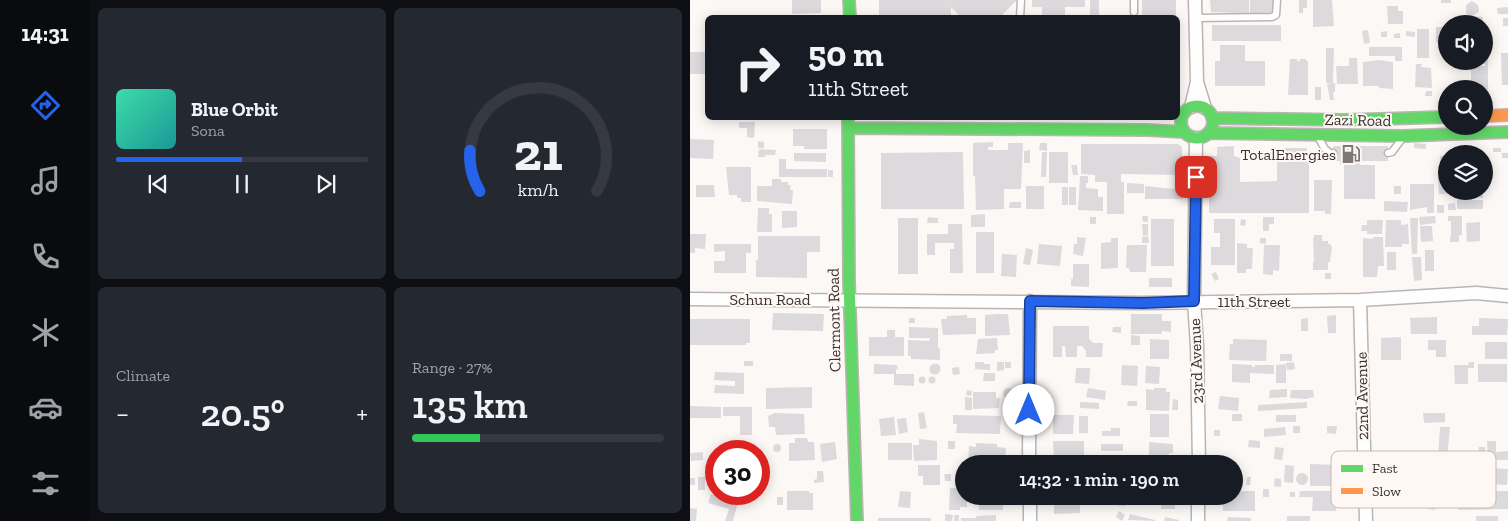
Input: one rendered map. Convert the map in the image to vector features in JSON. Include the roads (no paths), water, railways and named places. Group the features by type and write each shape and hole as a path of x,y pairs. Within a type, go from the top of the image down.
{"street":[{"path":"849,0 850,15"},
{"path":"848,123 1148,130 1184,132 1196,138 1208,133 1212,127 1209,113 1197,82 1195,0"},
{"path":"1184,132 1181,122 1197,82"},
{"path":"1184,111 1201,106 1209,113"},
{"name":"Zazi Road","path":"1209,113 1346,120 1438,117"},
{"path":"1493,116 1508,115"},
{"name":"Clermont Road","path":"848,123 850,300 857,521"},
{"name":"Zazi Road","path":"1208,133 1403,136 1508,132"},
{"name":"23rd Avenue","path":"1196,138 1194,301 1197,346 1198,455"},
{"name":"11th Street","path":"850,300 1143,303 1360,300 1476,294 1508,296"},
{"name":"Schun Road","path":"690,299 850,300"},
{"name":"22nd Avenue","path":"1360,300 1364,451"},
{"path":"1029,455 1030,301"},
{"path":"1030,505 1030,521"},
{"path":"1198,505 1198,521"},
{"name":"22nd Avenue","path":"1366,508 1366,521"}],"lane":[{"path":"1020,15 1021,0"},
{"path":"1134,0 1134,12"},
{"path":"1195,18 1272,17 1276,15 1277,0"},
{"path":"1317,135 1325,149 1331,154 1333,153"},
{"path":"1388,153 1394,149 1403,136"}],"place":[{"name":"TotalEnergies","path":"1351,154"}]}
